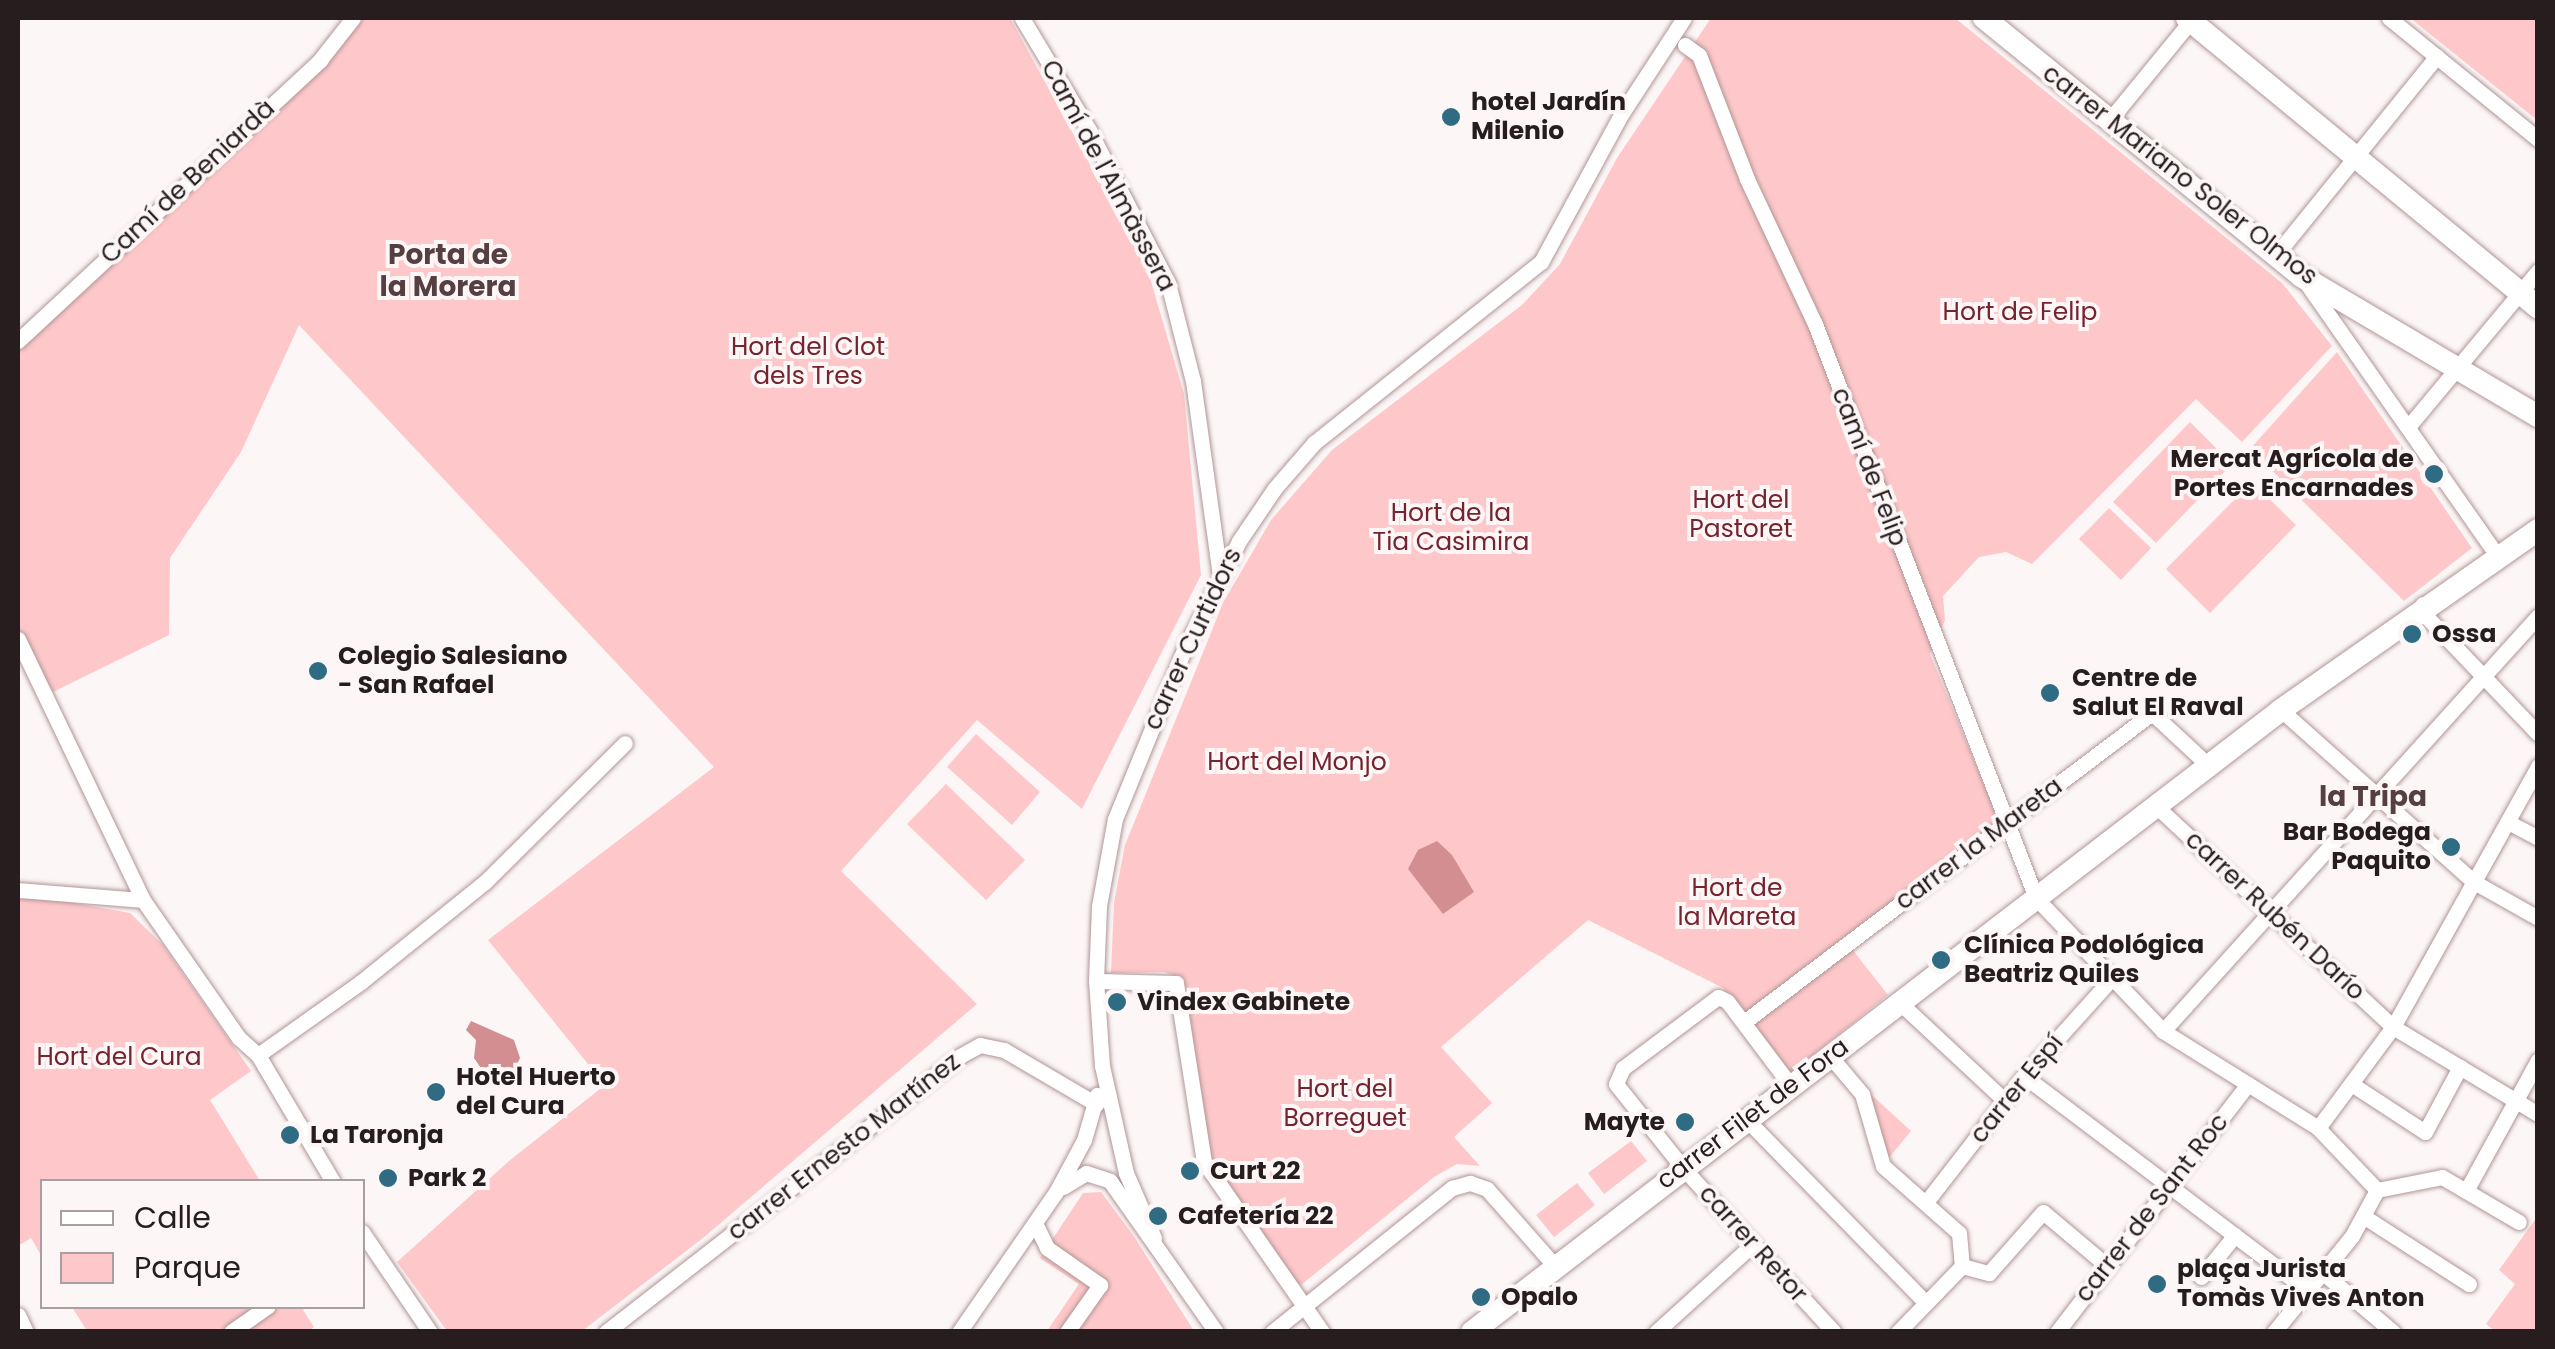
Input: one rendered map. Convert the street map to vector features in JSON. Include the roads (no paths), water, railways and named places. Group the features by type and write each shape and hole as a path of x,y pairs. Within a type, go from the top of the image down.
{"street":[{"name":"Camí de Beniardà","path":"18,341 320,60 352,18"},
{"name":"Camí de l'Almàssera","path":"1022,18 1090,130 1168,284 1193,381 1220,576"},
{"name":"carrer Curtidors","path":"1154,1238 1126,1173 1102,1066 1096,981 1099,906 1116,819 1220,576 1275,488 1314,443 1541,262 1622,113 1684,18"},
{"name":"carrer Mariano Soler Olmos","path":"1984,18 2302,276 2538,416"},
{"path":"2108,122 2190,18 2529,300"},
{"path":"2389,18 2538,139"},
{"name":"camí de Felip","path":"1686,45 1699,55 1747,179 1815,324 2036,898"},
{"path":"2275,256 2436,56"},
{"path":"2408,427 2458,367 2529,300 2538,271"},
{"path":"2302,276 2499,558"},
{"path":"2480,530 2482,547 2478,558 2429,596 2422,612 2538,734"},
{"name":"carrer Filet de Fora","path":"1487,1327 1555,1266 2281,710 2538,530"},
{"path":"2163,1031 2538,616"},
{"path":"18,639 143,900 239,1038 258,1056 330,1179"},
{"path":"2281,710 2474,882 2538,918"},
{"name":"carrer la Mareta","path":"1744,1022 2152,714 2208,766"},
{"path":"258,1056 361,982 485,882 626,743"},
{"path":"2318,1128 2394,1027 2538,766"},
{"name":"carrer Rubén Darío","path":"2156,806 2394,1027 2538,1114"},
{"path":"2508,822 2538,838"},
{"path":"18,890 143,900"},
{"path":"2036,898 2110,980 2163,1031 2318,1128 2377,1190"},
{"name":"carrer Espí","path":"1927,1201 2024,1076 2110,980"},
{"path":"1096,981 1176,983 1204,1162 1322,1332"},
{"name":"carrer Retor","path":"1791,1086 1727,1001 1718,997 1623,1068 1616,1084 1822,1328"},
{"path":"1899,1002 2005,1101"},
{"name":"carrer Ernesto Martínez","path":"606,1332 960,1056 980,1046 1004,1050 1096,1104"},
{"path":"1830,1056 1862,1094 1883,1166 1960,1233 1962,1266 1898,1332"},
{"path":"2466,1190 2538,1060"},
{"path":"960,1331 1056,1192 1084,1140 1096,1104 1102,1066"},
{"path":"2354,1084 2425,1132 2460,1068"},
{"path":"2024,1076 2308,1291"},
{"name":"carrer de Sant Roc","path":"2058,1332 2248,1084"},
{"path":"1746,1119 1925,1302"},
{"name":"carrer Curtidors","path":"1056,1192 1072,1179 1098,1174 1121,1193 1216,1332"},
{"path":"2377,1190 2442,1177 2519,1222"},
{"path":"1272,1332 1452,1188 1470,1183 1487,1189 1555,1266"},
{"path":"2274,1332 2363,1216 2377,1190"},
{"path":"1962,1266 1989,1274 2042,1212 2106,1265"},
{"path":"2363,1216 2469,1284"},
{"path":"1034,1223 1046,1248 1100,1285 1068,1332"},
{"path":"2201,1278 2236,1235"},
{"path":"365,1240 424,1329"},
{"path":"1656,1332 1753,1244"},
{"path":"2322,1272 2393,1332"},
{"path":"231,1332 264,1309"},
{"path":"18,1315 26,1332"}],"place":[{"name":"hotel Jardín Milenio","path":"1451,117"},
{"name":"Mercat Agrícola de Portes Encarnades","path":"2434,474"},
{"name":"Ossa","path":"2412,634"},
{"name":"Colegio Salesiano - San Rafael","path":"318,671"},
{"name":"Centre de Salut El Raval","path":"2050,693"},
{"name":"Bar Bodega Paquito","path":"2451,847"},
{"name":"Clínica Podológica Beatriz Quiles","path":"1941,960"},
{"name":"Vindex Gabinete","path":"1117,1002"},
{"name":"Hotel Huerto del Cura","path":"436,1092"},
{"name":"Mayte","path":"1685,1122"},
{"name":"La Taronja","path":"290,1135"},
{"name":"Curt 22","path":"1190,1171"},
{"name":"Park 2","path":"388,1178"},
{"name":"Cafetería 22","path":"1158,1216"},
{"name":"plaça Jurista Tomàs Vives Anton","path":"2157,1284"},
{"name":"Opalo","path":"1481,1297"}],"district":[{"name":"Porta de la Morera","path":"448,271"},
{"name":"la Tripa","path":"2373,797"}],"park label":[{"name":"Hort de Felip","path":"2020,312"},
{"name":"Hort del Clot dels Tres","path":"808,362"},
{"name":"Hort del Pastoret","path":"1741,516"},
{"name":"Hort de la Tia Casimira","path":"1451,528"},
{"name":"Hort del Monjo","path":"1297,762"},
{"name":"Hort de la Mareta","path":"1737,904"},
{"name":"Hort del Cura","path":"119,1057"},
{"name":"Hort del Borreguet","path":"1345,1104"}]}
